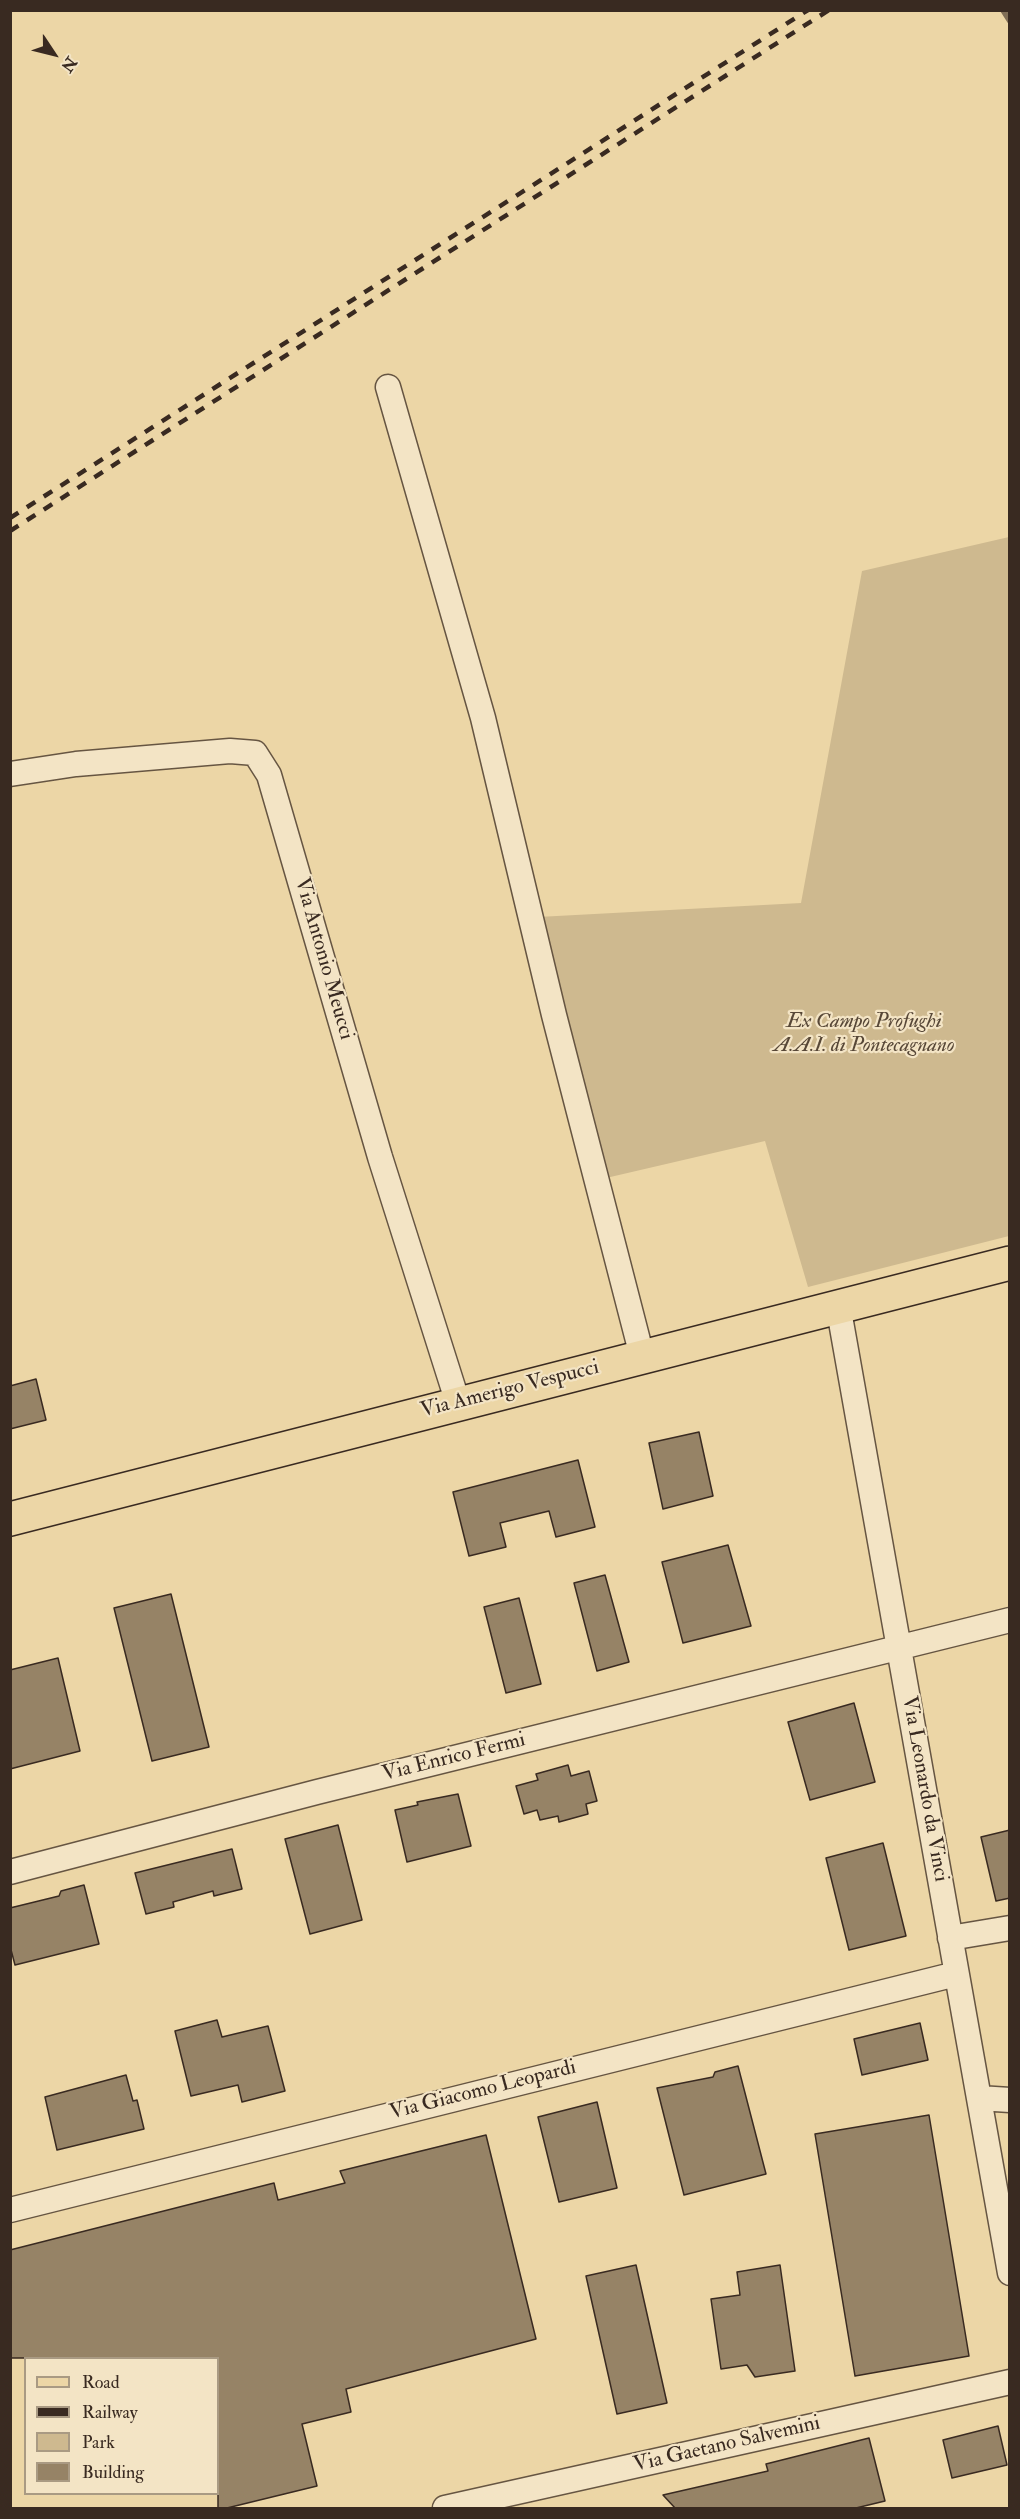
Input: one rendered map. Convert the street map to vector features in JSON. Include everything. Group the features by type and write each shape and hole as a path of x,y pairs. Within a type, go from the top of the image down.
{"main road":[{"name":"Via Amerigo Vespucci","path":"10,1519 838,1305 1010,1263"}],"street":[{"path":"388,387 483,718 551,1004 642,1356"},
{"name":"Via Antonio Meucci","path":"10,774 76,764 230,751 255,753 269,776 380,1157 458,1403"},
{"name":"Via Leonardo da Vinci","path":"838,1305 1010,2273"},
{"name":"Via Enrico Fermi","path":"10,1872 317,1792 1010,1620"},
{"path":"950,1938 1010,1928"},
{"name":"Via Giacomo Leopardi","path":"10,2210 957,1974"},
{"path":"979,2098 1010,2100"},
{"name":"Via Gaetano Salvemini","path":"445,2508 1010,2382"}],"green space":[{"name":"Ex Campo Profughi A.A.I. di Pontecagnano","path":"1009,537 1009,1236 808,1287 765,1141 606,1178 538,917 801,903 862,571"}],"building":[{"path":"36,1379 46,1420 10,1429 10,1386"},
{"path":"699,1432 713,1496 663,1509 649,1443"},
{"path":"578,1460 595,1527 556,1537 549,1511 500,1523 506,1547 469,1556 453,1492"},
{"path":"728,1545 751,1626 683,1643 662,1562"},
{"path":"605,1575 629,1662 597,1671 574,1583"},
{"path":"171,1594 209,1747 152,1761 114,1608"},
{"path":"519,1598 541,1684 506,1693 484,1607"},
{"path":"58,1658 80,1751 10,1769 10,1670"},
{"path":"854,1703 875,1782 810,1800 788,1722"},
{"path":"568,1765 571,1776 589,1771 597,1801 586,1804 588,1814 559,1822 558,1816 540,1820 537,1810 524,1814 516,1786 538,1780 536,1774"},
{"path":"458,1794 471,1846 407,1862 395,1810 418,1805 417,1802"},
{"path":"338,1825 362,1920 310,1934 285,1839"},
{"path":"1010,1830 1010,1898 996,1901 981,1837"},
{"path":"883,1843 906,1936 849,1950 826,1858"},
{"path":"232,1849 242,1889 214,1896 213,1891 173,1902 174,1907 146,1914 135,1873"},
{"path":"84,1885 99,1944 15,1965 10,1946 10,1908 59,1896 61,1891"},
{"path":"217,2020 222,2037 268,2026 285,2091 242,2102 238,2085 191,2096 175,2031"},
{"path":"920,2023 928,2060 862,2075 854,2039"},
{"path":"738,2066 766,2174 684,2195 657,2088 713,2077 715,2072"},
{"path":"126,2075 133,2101 137,2100 144,2129 57,2150 45,2097"},
{"path":"597,2102 617,2188 559,2202 538,2117"},
{"path":"929,2115 969,2356 855,2376 815,2134"},
{"path":"486,2135 536,2339 346,2389 351,2412 302,2424 317,2486 227,2508 218,2508 219,2357 10,2358 10,2250 274,2183 278,2200 345,2183 340,2171"},
{"path":"636,2265 667,2403 617,2414 586,2276"},
{"path":"780,2265 795,2371 755,2377 747,2365 721,2369 711,2299 740,2295 737,2272"},
{"path":"998,2426 1007,2465 952,2478 943,2440"},
{"path":"869,2438 885,2501 856,2508 675,2508 663,2495 768,2471 766,2464"}],"waterway":[{"path":"1003,10 1010,21"}],"railway":[{"path":"10,518 808,10"},
{"path":"10,531 829,10"}]}
